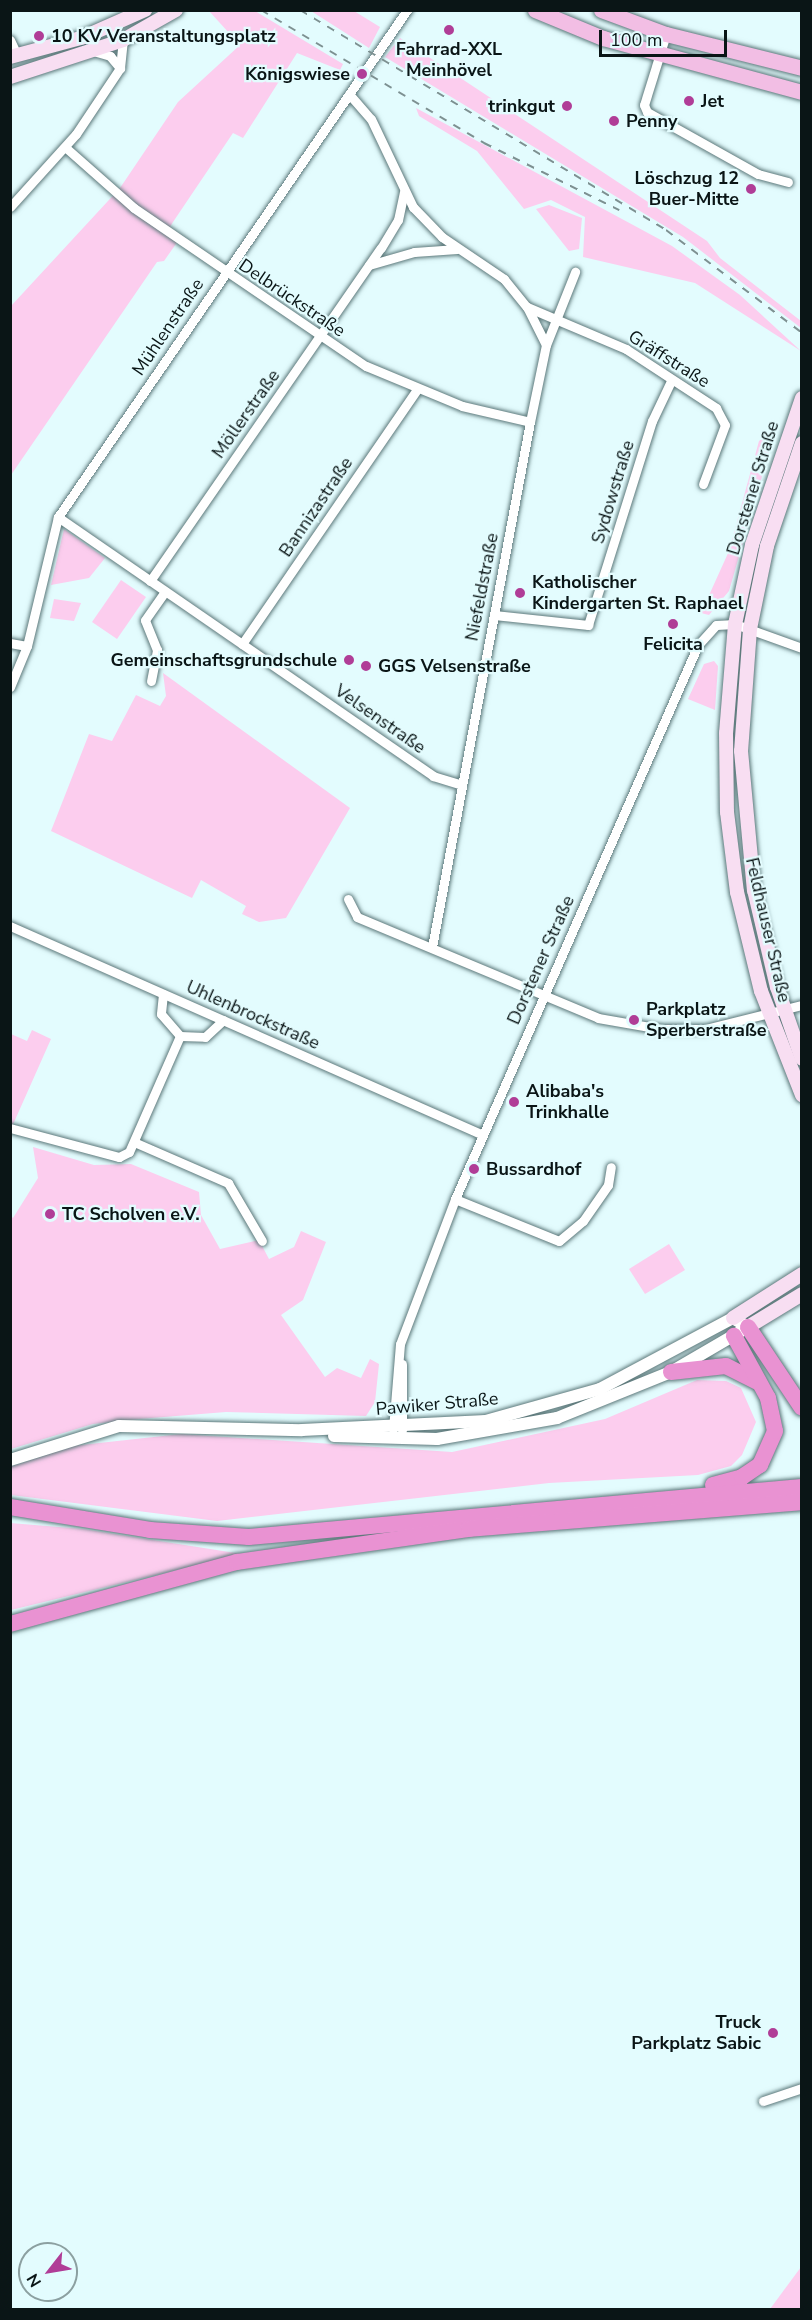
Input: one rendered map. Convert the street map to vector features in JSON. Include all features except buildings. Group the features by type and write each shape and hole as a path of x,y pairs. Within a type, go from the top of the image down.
{"highway":[{"path":"624,1500 653,1490 721,1485 760,1465 775,1431 774,1412 761,1386 741,1331"},
{"path":"741,1331 801,1408"},
{"path":"671,1372 726,1366 761,1386"},
{"path":"10,1507 150,1530 249,1537 624,1500 801,1487"},
{"path":"10,1624 237,1562 469,1529 703,1512 801,1502"},
{"path":"703,1512 801,1512"}],"main road":[{"path":"14,56 108,27 145,10"},
{"path":"10,77 123,40 176,10"},
{"path":"535,10 659,55 801,92"},
{"path":"601,10 666,34 801,68"},
{"name":"Dorstener Straße","path":"735,624 763,506 801,398"},
{"name":"Dorstener Straße","path":"750,629 767,546 801,443"},
{"name":"Feldhauser Straße","path":"735,624 727,698 727,812 737,892 769,1015 801,1095"},
{"name":"Feldhauser Straße","path":"750,629 741,751 743,810 753,890 784,1011 801,1059"},
{"name":"Pawiker Straße","path":"733,1318 801,1274"},
{"name":"Pawiker Straße","path":"741,1331 801,1294"}],"street":[{"name":"Mühlenstraße","path":"10,687 27,646 58,517 407,10"},
{"path":"10,207 65,147 120,68 123,40 108,27"},
{"path":"93,51 107,39 108,27"},
{"path":"666,34 659,55 647,112 758,174 788,182"},
{"path":"10,40 14,56"},
{"path":"93,51 110,56 120,68"},
{"path":"349,94 371,118 404,192 427,223 458,249 504,279 527,307 546,345"},
{"name":"Delbrückstraße","path":"65,147 134,208 318,338 417,389 530,422"},
{"name":"Möllerstraße","path":"150,581 369,266 398,220 404,192"},
{"path":"369,266 414,252 458,249"},
{"name":"Niefeldstraße","path":"432,947 546,345 575,272"},
{"name":"Gräffstraße","path":"527,307 557,317 626,349 671,381 716,408 725,425 703,484"},
{"name":"Sydowstraße","path":"494,615 588,625 652,421 671,381"},
{"name":"Bannizastraße","path":"242,644 417,389"},
{"name":"Velsenstraße","path":"58,517 433,776 462,785"},
{"path":"151,681 157,650 145,620 165,591"},
{"path":"735,624 801,648"},
{"name":"Dorstener Straße","path":"398,1432 403,1334 455,1199 698,645 716,625 735,624"},
{"path":"10,643 27,646"},
{"path":"348,899 357,916 598,1018 662,1029 705,1029 769,1015 801,1005"},
{"name":"Uhlenbrockstraße","path":"10,926 483,1135"},
{"path":"163,994 161,1014 180,1036 205,1037 223,1020"},
{"path":"10,1128 119,1157 134,1142 180,1036"},
{"path":"134,1142 228,1183 262,1241"},
{"path":"455,1199 560,1242 583,1221 608,1185 611,1167"},
{"path":"733,1318 741,1331"},
{"name":"Pawiker Straße","path":"398,1432 486,1421 600,1389 733,1318"},
{"name":"Pawiker Straße","path":"10,1460 119,1426 398,1432 470,1436 557,1418 671,1372 741,1331"},
{"path":"763,2101 801,2088"}],"shaded area":[{"path":"209,11 255,11 343,64 340,70 297,53 243,138 233,133 167,232 178,241 164,261 157,262 11,475 11,306 120,188 178,102 240,45"},
{"path":"311,11 354,11 380,27 369,48"},
{"path":"400,38 707,241 720,258 801,321 801,328 683,237 385,57"},
{"path":"416,108 672,246 740,295 801,351 695,283 583,257 585,217 551,200 524,209 477,151 419,116"},
{"path":"549,205 582,218 579,249 569,251 536,209"},
{"path":"776,428 729,591 709,615 701,613 729,551 759,441"},
{"path":"64,529 105,558 89,578 51,585"},
{"path":"121,580 146,597 117,639 92,622"},
{"path":"54,599 81,603 74,621 50,618"},
{"path":"714,661 718,666 715,710 688,699 704,664"},
{"path":"163,673 350,808 286,918 259,922 242,914 246,906 201,880 192,898 51,831 89,734 112,741 136,695 160,706 166,696"},
{"path":"32,1030 51,1039 11,1129 11,1034 27,1041"},
{"path":"33,1147 94,1165 131,1164 199,1192 201,1215 220,1249 259,1240 269,1259 294,1247 301,1231 326,1242 303,1300 281,1315 325,1377 337,1368 361,1378 370,1359 379,1364 375,1402 366,1416 226,1412 139,1419 93,1424 11,1449 10,1215 13,1218 38,1178"},
{"path":"669,1244 685,1270 645,1294 629,1269"},
{"path":"697,1380 726,1381 741,1388 756,1422 742,1455 731,1466 698,1475 549,1483 217,1521 11,1495 10,1467 72,1446 181,1434 452,1452 605,1419"},
{"path":"10,1523 83,1529 242,1554 11,1610"},
{"path":"801,2267 801,2309 770,2309"}],"railway":[{"path":"261,10 484,143 619,210"},
{"path":"300,10 666,230 802,333"}],"place":[{"name":"Fahrrad-XXL Meinhövel","path":"449,30"},
{"name":"10 KV Veranstaltungsplatz","path":"39,36"},
{"name":"Königswiese","path":"362,74"},
{"name":"Jet","path":"689,101"},
{"name":"trinkgut","path":"567,106"},
{"name":"Penny","path":"614,121"},
{"name":"Löschzug 12 Buer-Mitte","path":"751,189"},
{"name":"Katholischer Kindergarten St. Raphael","path":"520,593"},
{"name":"Felicita","path":"673,624"},
{"name":"Gemeinschaftsgrundschule","path":"349,660"},
{"name":"GGS Velsenstraße","path":"366,666"},
{"name":"Parkplatz Sperberstraße","path":"634,1020"},
{"name":"Alibaba's Trinkhalle","path":"514,1102"},
{"name":"Bussardhof","path":"474,1169"},
{"name":"TC Scholven e.V.","path":"50,1214"},
{"name":"Truck Parkplatz Sabic","path":"773,2033"}]}
